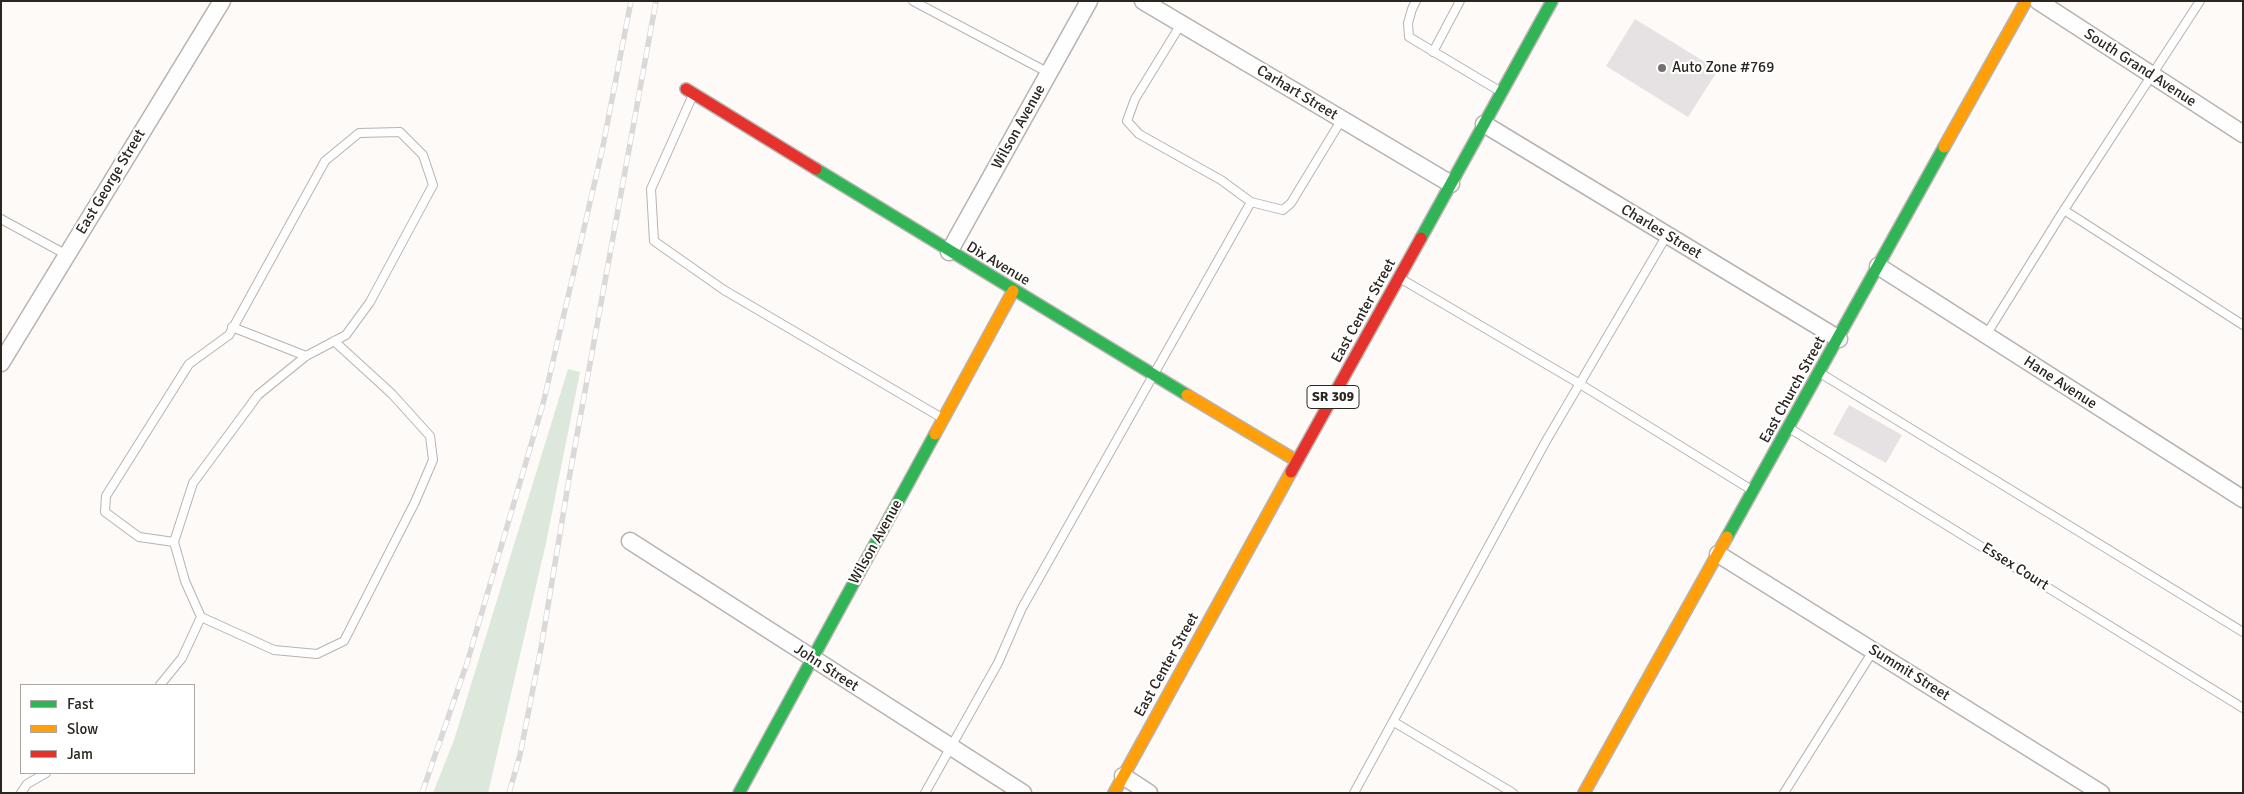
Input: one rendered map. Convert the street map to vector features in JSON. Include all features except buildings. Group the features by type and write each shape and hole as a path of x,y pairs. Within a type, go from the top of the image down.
{"street":[{"name":"East George Street","path":"1,363 222,1"},
{"name":"Wilson Avenue","path":"949,252 1089,1"},
{"name":"Carhart Street","path":"1143,1 1451,184"},
{"name":"East Church Street","path":"1584,793 1754,492 1788,427 2026,1"},
{"name":"South Grand Avenue","path":"2038,1 2243,134"},
{"name":"East Center Street","path":"1114,793 1296,461 1400,278 1502,92 1548,3"},
{"name":"Dix Avenue","path":"690,91 949,252 1296,461"},
{"name":"Charles Street","path":"1484,124 1839,338"},
{"name":"Hane Avenue","path":"1878,266 2243,499"},
{"name":"Wilson Avenue","path":"738,793 1013,291"},
{"name":"John Street","path":"630,541 1023,793"},
{"name":"Summit Street","path":"1718,554 2101,793"},
{"path":"1123,776 1149,793"}],"lane":[{"path":"913,1 1049,73"},
{"path":"1416,1 1408,23 1409,37 1502,92"},
{"path":"1433,52 1460,1"},
{"path":"1986,335 2064,210 2200,1"},
{"path":"1181,24 1135,99 1127,121 1139,134 1221,180 1251,202 1282,210 1291,203 1342,119"},
{"path":"690,91 651,189 654,241 724,290 943,419"},
{"path":"174,542 139,537 105,512 106,496 189,364 229,335 325,162 360,133 400,132 423,155 433,185 370,302 346,335 334,341 306,356 258,395 193,483 174,542 185,581 201,617 274,650 317,654 344,641 415,502 433,460 430,436 392,394 334,341"},
{"path":"925,793 998,664 1022,608 1251,202"},
{"path":"2064,210 2243,325"},
{"path":"1,218 67,256"},
{"path":"1354,793 1546,441 1667,235"},
{"path":"1400,278 1580,384 1754,492"},
{"path":"232,328 306,356"},
{"path":"1819,373 2243,632"},
{"name":"Essex Court","path":"1788,427 2243,708"},
{"path":"161,684 182,658 201,617"},
{"path":"1784,793 1873,651"},
{"path":"1394,722 1513,793"},
{"path":"21,793 27,784 44,774"}],"green space":[{"path":"568,369 580,372 546,543 488,793 433,793 454,740"}],"railway":[{"path":"422,793 467,663 543,404 602,151 631,1"},
{"path":"509,793 520,755 541,648 569,479 656,1"}],"traffic: fast":[{"path":"1421,238 1552,1"},
{"path":"1727,537 1944,147"},
{"path":"816,169 1187,395"},
{"path":"739,793 935,434"}],"traffic: slow":[{"path":"1944,147 2026,1"},
{"path":"935,434 1013,291"},
{"path":"1187,395 1297,461"},
{"path":"1114,793 1291,472"},
{"path":"1584,793 1727,537"}],"traffic: jam":[{"path":"686,89 816,169"},
{"path":"1291,472 1421,238"}],"place":[{"name":"Auto Zone #769","path":"1662,68"}]}
